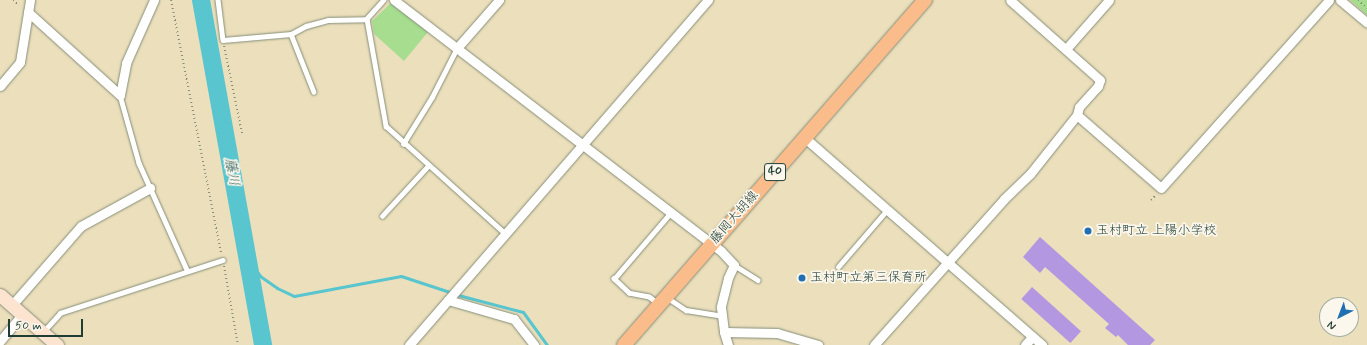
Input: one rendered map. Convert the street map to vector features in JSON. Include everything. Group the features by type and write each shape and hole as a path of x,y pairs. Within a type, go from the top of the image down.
{"main road":[{"name":"藤岡大胡線","path":"624,345 925,0"}],"street":[{"path":"0,86 20,62 30,0"},
{"path":"120,95 126,63 154,0"},
{"path":"394,0 713,243 734,265 722,297 722,316 724,332 728,345"},
{"path":"457,48 499,0"},
{"path":"409,345 708,0"},
{"path":"874,345 948,262 1030,174 1077,115 1079,108 1100,80 1010,0"},
{"path":"1066,49 1109,0"},
{"path":"1077,115 1161,188 1329,0"},
{"path":"1340,0 1367,23"},
{"path":"28,12 120,95"},
{"path":"804,138 1042,345"},
{"path":"12,305 81,226 150,188"},
{"path":"0,295 57,345"},
{"path":"449,298 514,319 534,345"},
{"path":"0,341 23,314"},
{"path":"724,332 777,333 818,345"},
{"path":"1025,345 1032,337"}],"lane":[{"path":"218,0 223,40 291,34 306,26 328,20 367,19 384,0"},
{"path":"367,19 386,126 403,144 505,233"},
{"path":"291,34 314,92"},
{"path":"403,144 432,97 457,48"},
{"path":"120,95 135,150 150,188 187,270"},
{"path":"382,216 428,166"},
{"path":"838,266 887,210"},
{"path":"672,211 614,279 629,293 663,300 686,310 722,316"},
{"path":"42,332 60,313 187,270 223,260"},
{"path":"734,265 758,280"}],"path":[{"path":"171,0 223,260 238,345"},
{"path":"1358,0 1367,8"},
{"path":"223,40 242,133"}],"green space":[{"path":"1350,0 1367,0 1367,15"},
{"path":"391,3 428,32 404,61 374,34 372,21"}],"building":[{"path":"1040,237 1155,340 1150,345 1128,345 1118,335 1116,337 1105,328 1109,324 1045,267 1040,273 1023,257"},
{"path":"1032,287 1081,331 1070,343 1021,299"}],"waterway":[{"name":"藤川","path":"201,0 263,345"},
{"path":"250,262 260,276 277,288 294,296 401,276 462,296 523,312 547,345"}],"place":[{"name":"玉村町立 上陽小学校","path":"1088,231"},
{"name":"玉村町立第三保育所","path":"802,278"}]}
